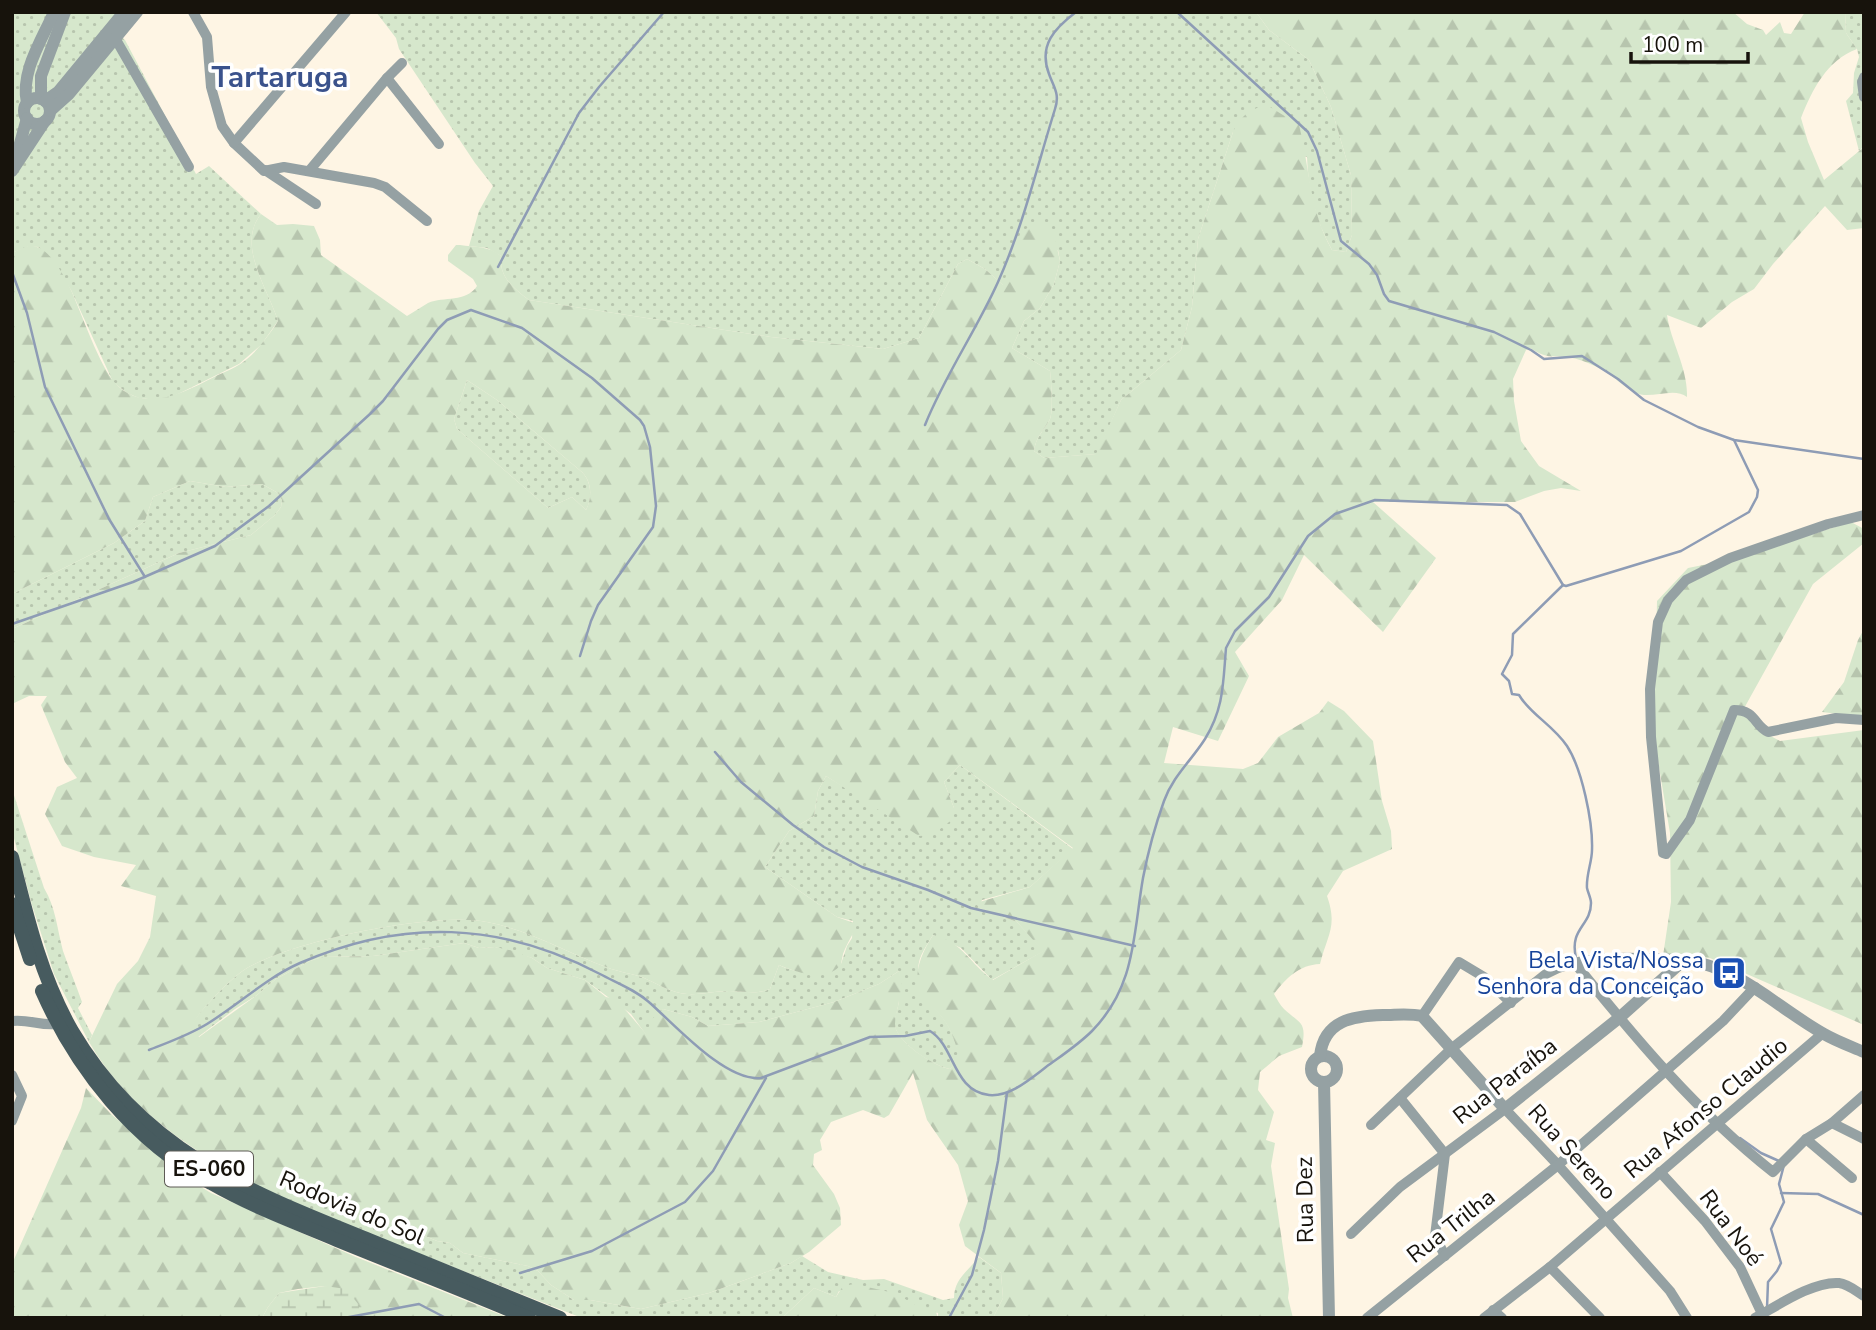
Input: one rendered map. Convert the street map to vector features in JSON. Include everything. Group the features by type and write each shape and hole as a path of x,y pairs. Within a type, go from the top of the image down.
{"main road":[{"name":"Rodovia do Sol","path":"12,857 33,941 43,971 65,1018 106,1079 146,1122 202,1164 239,1185 289,1208 560,1318"},
{"name":"Rodovia do Sol","path":"12,904 39,985 73,1052 115,1107 148,1138 194,1173 276,1215 529,1318"}],"street":[{"path":"54,12 27,73 24,90 27,103 24,111 27,118 37,124 45,108 69,94 137,12"},
{"path":"45,108 41,76 65,12"},
{"path":"13,170 45,108 124,12"},
{"path":"193,12 207,37 211,87 216,112 224,130 258,167 316,204"},
{"path":"234,143 346,12"},
{"path":"115,38 189,167"},
{"path":"309,171 402,63"},
{"path":"1864,77 1864,97"},
{"path":"387,78 439,144"},
{"path":"27,103 33,99 45,108"},
{"path":"13,170 27,118"},
{"path":"265,170 284,167 380,185 427,221"},
{"path":"1864,515 1828,524 1730,558 1686,580 1668,600 1658,622 1650,689 1651,737 1662,852 1666,854 1690,820 1734,710 1749,713 1768,732 1836,718 1864,720"},
{"path":"1371,1125 1451,1049 1546,974 1574,962 1685,959 1722,970 1755,987 1823,1033 1864,1052"},
{"name":"Rua Paraíba","path":"1351,1234 1400,1187 1505,1109 1619,1018 1685,959"},
{"path":"1320,1056 1323,1039 1327,1034 1351,1018 1361,1015 1422,1016 1459,962 1484,977 1510,1003"},
{"path":"1574,962 1665,1071 1717,1124 1773,1172 1806,1139 1832,1123 1864,1095"},
{"name":"Rua Trilha","path":"1367,1318 1558,1165 1723,1021 1755,987"},
{"name":"Rua Sereno","path":"1422,1016 1670,1291 1687,1318"},
{"path":"12,1021 26,1020 44,1026 57,1024"},
{"name":"Rua Afonso Claudio","path":"1484,1318 1549,1267 1823,1033"},
{"path":"1320,1056 1331,1057 1337,1067 1334,1078 1324,1082 1317,1080 1311,1070 1314,1060 1320,1056"},
{"path":"12,1074 22,1096 12,1121"},
{"name":"Rua Dez","path":"1324,1082 1329,1318"},
{"path":"1400,1098 1445,1154 1434,1236 1445,1256"},
{"path":"1832,1123 1864,1139"},
{"path":"1806,1139 1853,1178"},
{"name":"Rua Noé","path":"1660,1172 1705,1221 1741,1266 1764,1314"},
{"path":"1549,1267 1600,1318"},
{"path":"1849,1286 1864,1282"},
{"path":"1764,1314 1805,1291 1826,1284 1849,1286 1864,1296"},
{"path":"1493,1310 1502,1318"}],"green space":[{"path":"12,12 118,12 108,25 125,40 196,174 209,166 261,214 254,226 253,253 278,321 261,345 239,364 172,397 157,400 139,398 127,393 113,382 71,290 51,259 38,247 29,246 12,253"},
{"path":"376,12 1256,12 1269,30 1309,60 1331,107 1351,175 1352,235 1346,252 1332,250 1314,205 1307,157 1233,132 1198,239 1192,307 1181,350 1121,400 1097,454 1044,458 1034,451 1051,417 1050,371 1012,348 1024,321 1040,308 1054,284 1060,261 1058,250 1004,286 985,269 967,259 958,264 919,338 883,349 771,337 529,300 505,276 501,256 487,248 469,246 479,211 493,186 475,163 399,49 396,38"},
{"path":"1256,12 1733,12 1747,24 1763,30 1766,35 1780,22 1784,33 1791,34 1805,12 1845,12 1846,33 1857,49 1837,60 1829,68 1810,97 1801,118 1824,180 1864,147 1864,228 1847,230 1825,206 1754,289 1732,302 1701,328 1667,315 1685,376 1687,397 1678,393 1638,394 1603,370 1585,362 1547,356 1530,348 1526,350 1513,379 1521,441 1539,466 1581,491 1561,488 1515,502 1373,502 1436,558 1383,632 1304,555 1282,600 1235,652 1249,676 1218,741 1173,727 1164,763 1243,769 1258,763 1278,737 1319,713 1328,701 1344,711 1373,741 1382,801 1391,831 1392,849 1343,871 1327,896 1332,916 1320,964 1294,973 1274,994 1301,1024 1304,1032 1302,1047 1279,1056 1260,1072 1258,1090 1274,1112 1266,1140 1275,1143 1271,1166 1293,1318 993,1318 1003,1298 1001,1273 965,1246 959,1225 968,1201 958,1165 927,1120 913,1073 889,1115 884,1118 863,1110 831,1122 820,1140 822,1150 814,1154 813,1165 834,1194 840,1208 841,1225 809,1252 791,1263 709,1293 641,1309 590,1300 574,1300 528,1266 463,1253 450,1243 437,1241 399,1225 382,1223 325,1198 290,1197 284,1200 201,1153 150,1115 127,1093 89,1042 117,984 138,961 150,937 156,896 121,886 136,865 94,857 62,846 45,814 57,787 77,778 65,762 41,705 47,696 29,696 12,704 12,629 179,553 251,535 275,515 282,500 278,493 262,484 226,487 190,481 153,497 145,521 114,543 12,594 12,253 35,246 49,255 68,284 109,375 126,392 151,399 164,398 190,389 239,364 258,348 278,321 253,253 254,226 261,214 277,225 314,226 320,240 321,255 407,316 428,303 467,295 477,286 473,279 448,261 448,255 456,245 460,245 487,249 501,256 505,276 529,300 771,337 883,349 919,338 958,264 967,259 985,269 1003,285 1021,231 1040,223 1054,234 1060,261 1054,284 1040,308 1024,321 1012,348 1050,371 1051,417 1034,451 1044,458 1096,454 1121,400 1181,350 1192,307 1198,239 1233,132 1246,114 1267,105 1299,125 1311,189 1324,235 1332,250 1346,252 1352,235 1351,175 1331,107 1309,60 1269,30","holes":["467,380 497,400 583,473 590,491 586,510 572,497 548,508 457,429 454,419","960,765 1073,848 1030,887 976,903 979,908 1017,922 1043,951 993,980 952,943 933,935 928,943 918,973 919,1000 935,1010 947,1024 959,1060 950,1069 935,1064 917,1052 897,1031 895,1021 899,1001 904,998 899,971 879,984 834,1002 759,1022 708,1026 692,1017 663,1009 651,1020 647,1035 616,999 606,997 585,980 547,968 514,951 495,947 479,948 464,943 373,956 322,957 276,979 199,1037 191,1028 206,1006 231,981 244,970 265,959 327,939 433,921 463,920 503,926 681,993 765,991 770,989 779,965 802,973 828,973 841,964 857,924 837,917 765,867 789,831 814,816 818,791 826,776 919,836 932,835 953,819 954,808 944,782"]},
{"path":"1845,12 1864,12 1864,146 1859,151 1846,101 1853,93 1854,73 1859,57 1846,33"},
{"path":"467,380 497,400 583,473 590,491 586,510 572,497 548,508 457,429 454,419"},
{"path":"190,481 226,487 262,484 278,493 282,500 281,507 251,535 179,553 12,629 12,594 114,543 145,521 153,497"},
{"path":"1851,522 1864,529 1864,543 1813,584 1742,712 1763,732 1780,741 1864,730 1864,1025 1710,958 1663,956 1671,902 1670,833 1654,737 1657,601 1688,568 1733,559"},
{"path":"1864,629 1864,717 1822,712 1844,682"},
{"path":"960,765 1073,849 1030,887 982,900 979,908 1017,922 1044,951 992,980 961,948 933,935 927,945 918,966 920,980 924,1001 944,1019 956,1043 960,1060 950,1069 918,1053 898,1033 895,1016 899,1002 899,971 879,984 834,1002 759,1022 708,1026 692,1017 663,1009 647,1036 631,1014 585,980 547,968 532,958 495,947 479,948 464,943 373,956 322,957 276,979 198,1037 190,1028 206,1006 231,981 244,970 265,959 327,939 433,921 463,920 503,926 681,993 765,991 770,989 779,965 803,972 841,964 852,938 853,921 837,917 765,867 789,831 814,816 818,791 826,776 864,799 954,808 944,782"},
{"path":"12,789 54,911 63,951 82,1002 78,1008 92,1035 89,1042 54,974 32,905 12,831"},
{"path":"86,1088 112,1115 196,1184 211,1193 356,1257 509,1318 359,1318 359,1305 325,1286 279,1293 262,1318 12,1318 12,1264 81,1108"},
{"path":"290,1197 325,1198 382,1223 399,1225 437,1241 450,1243 463,1253 528,1266 574,1300 590,1300 641,1309 709,1293 791,1263 802,1256 828,1272 863,1280 884,1279 943,1300 954,1298 959,1280 979,1257 1001,1273 1003,1298 993,1318 938,1318 938,1313 839,1291 836,1297 814,1288 782,1318 582,1318 284,1200"},
{"path":"854,1284 894,1293 916,1305 935,1309 938,1318 782,1318 814,1288 836,1297 843,1286"},
{"path":"325,1286 346,1289 359,1305 359,1318 262,1318 279,1293"}],"waterway":[{"path":"498,267 579,113 664,12"},
{"path":"925,425 998,282 1015,240 1057,99 1046,64 1047,46 1055,31 1076,12"},
{"path":"1177,12 1308,132 1317,151 1341,241 1369,264 1389,301 1494,332 1544,359 1582,356 1644,400 1698,427 1734,440 1864,459"},
{"path":"12,272 27,313 45,387 109,519 145,577"},
{"path":"12,624 133,582 215,546 269,506 370,414 447,320 471,310 522,328 592,378 644,426 650,447 656,506 653,527 598,605 580,656"},
{"path":"1576,958 1575,940 1588,917 1591,903 1587,888 1592,850 1588,811 1582,782 1567,746 1519,695 1512,694 1509,681 1502,674 1512,655 1513,634 1563,585 1681,551 1749,512 1758,490 1734,440"},
{"path":"149,1050 219,1017 275,976 338,948 376,938 452,932 526,944 600,974 639,994 702,1051 747,1077 761,1078 870,1037 905,1036 930,1031 945,1047 968,1085 977,1092 989,1095 1005,1093 1026,1082 1081,1041 1106,1014 1117,996 1130,959 1143,878 1158,820 1172,784 1205,739 1216,717 1226,648 1235,631 1269,597 1308,536 1335,514 1375,500 1507,505 1520,514 1563,585"},
{"path":"715,752 741,782 793,825 824,847 862,867 971,908 1135,946"},
{"path":"520,1273 592,1251 685,1202 713,1171 766,1078"},
{"path":"949,1318 972,1275 984,1230 998,1161 1007,1093"},
{"path":"1740,1138 1761,1153 1779,1161"},
{"path":"1767,1308 1768,1282 1781,1263 1771,1229 1784,1202 1779,1184 1784,1165"},
{"path":"1781,1193 1818,1194 1864,1215"},
{"path":"344,1318 419,1304 446,1318"}],"place":[{"name":"Bela Vista/Nossa Senhora da Conceição","path":"1729,973"}],"district":[{"name":"Tartaruga","path":"280,77"}]}
